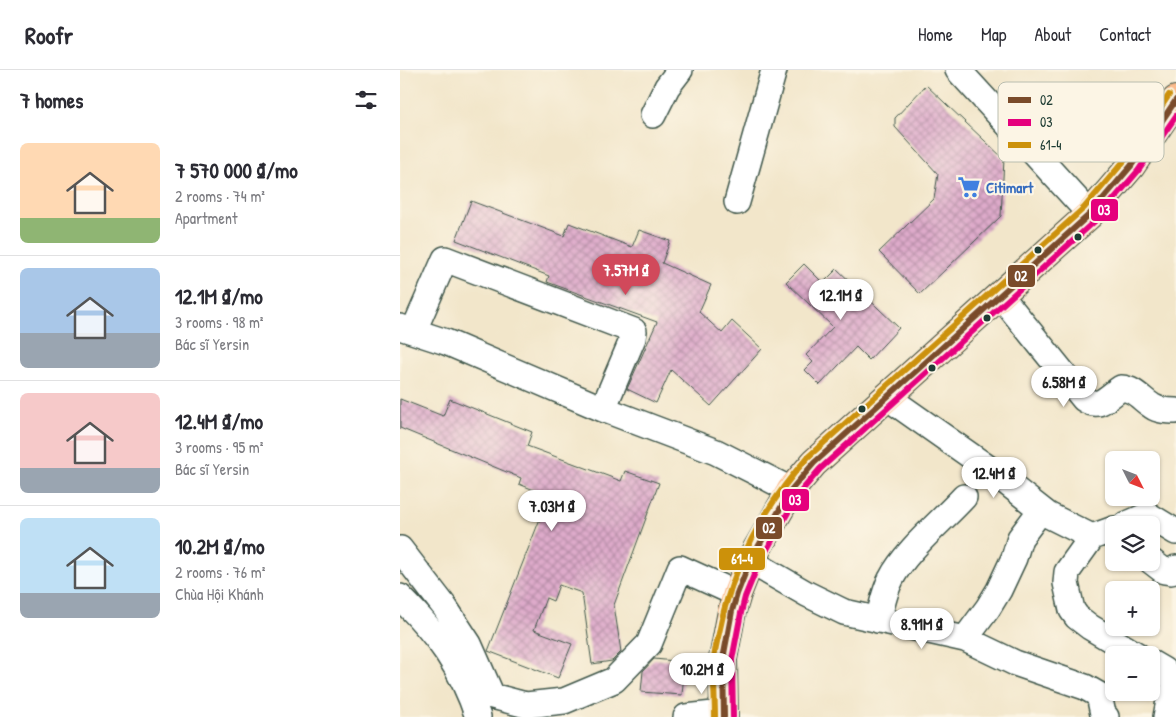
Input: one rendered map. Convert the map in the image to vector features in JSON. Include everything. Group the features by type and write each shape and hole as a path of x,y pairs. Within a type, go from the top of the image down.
{"main road":[{"path":"1164,118 1176,100"},
{"path":"724,715 723,659 732,611 750,561 790,490 814,463 1090,214 1134,162"}],"street":[{"path":"653,115 667,87 680,70"},
{"path":"737,202 774,70"},
{"path":"958,70 998,114"},
{"path":"1042,162 1090,214"},
{"path":"603,409 633,338 634,331 445,259 407,329 446,342 603,409 716,452 790,490"},
{"path":"1000,295 1084,399 1091,404 1100,403 1121,388 1129,388 1152,406 1161,410 1176,411"},
{"path":"887,397 988,468 1048,515 1105,532"},
{"path":"878,620 886,589 897,569 964,497"},
{"path":"965,638 984,614 999,590 1014,558 1020,538 1041,510"},
{"path":"1160,522 1176,532"},
{"path":"1105,537 1067,572 1066,583 1072,610 1077,617 1122,646"},
{"path":"400,549 444,606 469,644 492,696 526,705 564,701 614,680 649,644 680,568 737,594"},
{"path":"750,561 807,594 844,612 965,638 1015,663 1092,691 1099,695 1103,714 1106,717"},
{"path":"1160,568 1171,572 1176,568"},
{"path":"400,597 424,621 448,653 470,694 478,717"},
{"path":"1160,668 1176,682"},
{"path":"1166,717 1169,701 1176,687"},
{"path":"686,717 724,715"}],"building":[{"name":"Citimart","path":"926,85 998,153 998,162 1004,162 1001,216 920,294 879,252 934,199 938,174 895,127 895,118"},
{"path":"471,201 564,236 569,223 632,247 639,230 670,241 662,263 711,285 699,312 722,333 732,321 762,349 711,406 671,370 656,403 627,389 657,322 547,282 549,276 456,240"},
{"path":"804,264 823,283 837,269 899,328 869,360 856,347 820,385 805,370 813,362 806,355 833,327 786,282"},
{"path":"400,399 443,416 450,399 532,432 527,446 621,481 625,471 659,483 614,605 621,652 612,661 592,664 582,593 559,585 553,601 546,598 534,630 572,644 558,678 488,651 549,496 519,484 521,478 400,428"},
{"path":"654,659 685,662 682,695 641,692 643,671"}],"transit line":[{"name":"61-4","path":"1164,102 1169,95"},
{"name":"02","path":"1164,118 1176,100"},
{"name":"03","path":"1164,133 1176,116"},
{"name":"61-4","path":"715,717 714,659 732,585 741,561 764,517 792,476 808,457 1084,208 1123,162"},
{"name":"02","path":"724,717 723,659 737,594 750,561 791,490 814,463 1090,214 1134,162"},
{"name":"03","path":"733,717 732,660 745,597 758,565 798,495 820,469 1096,220 1144,162"}],"place":[{"name":"Citimart","path":"969,187"}]}
